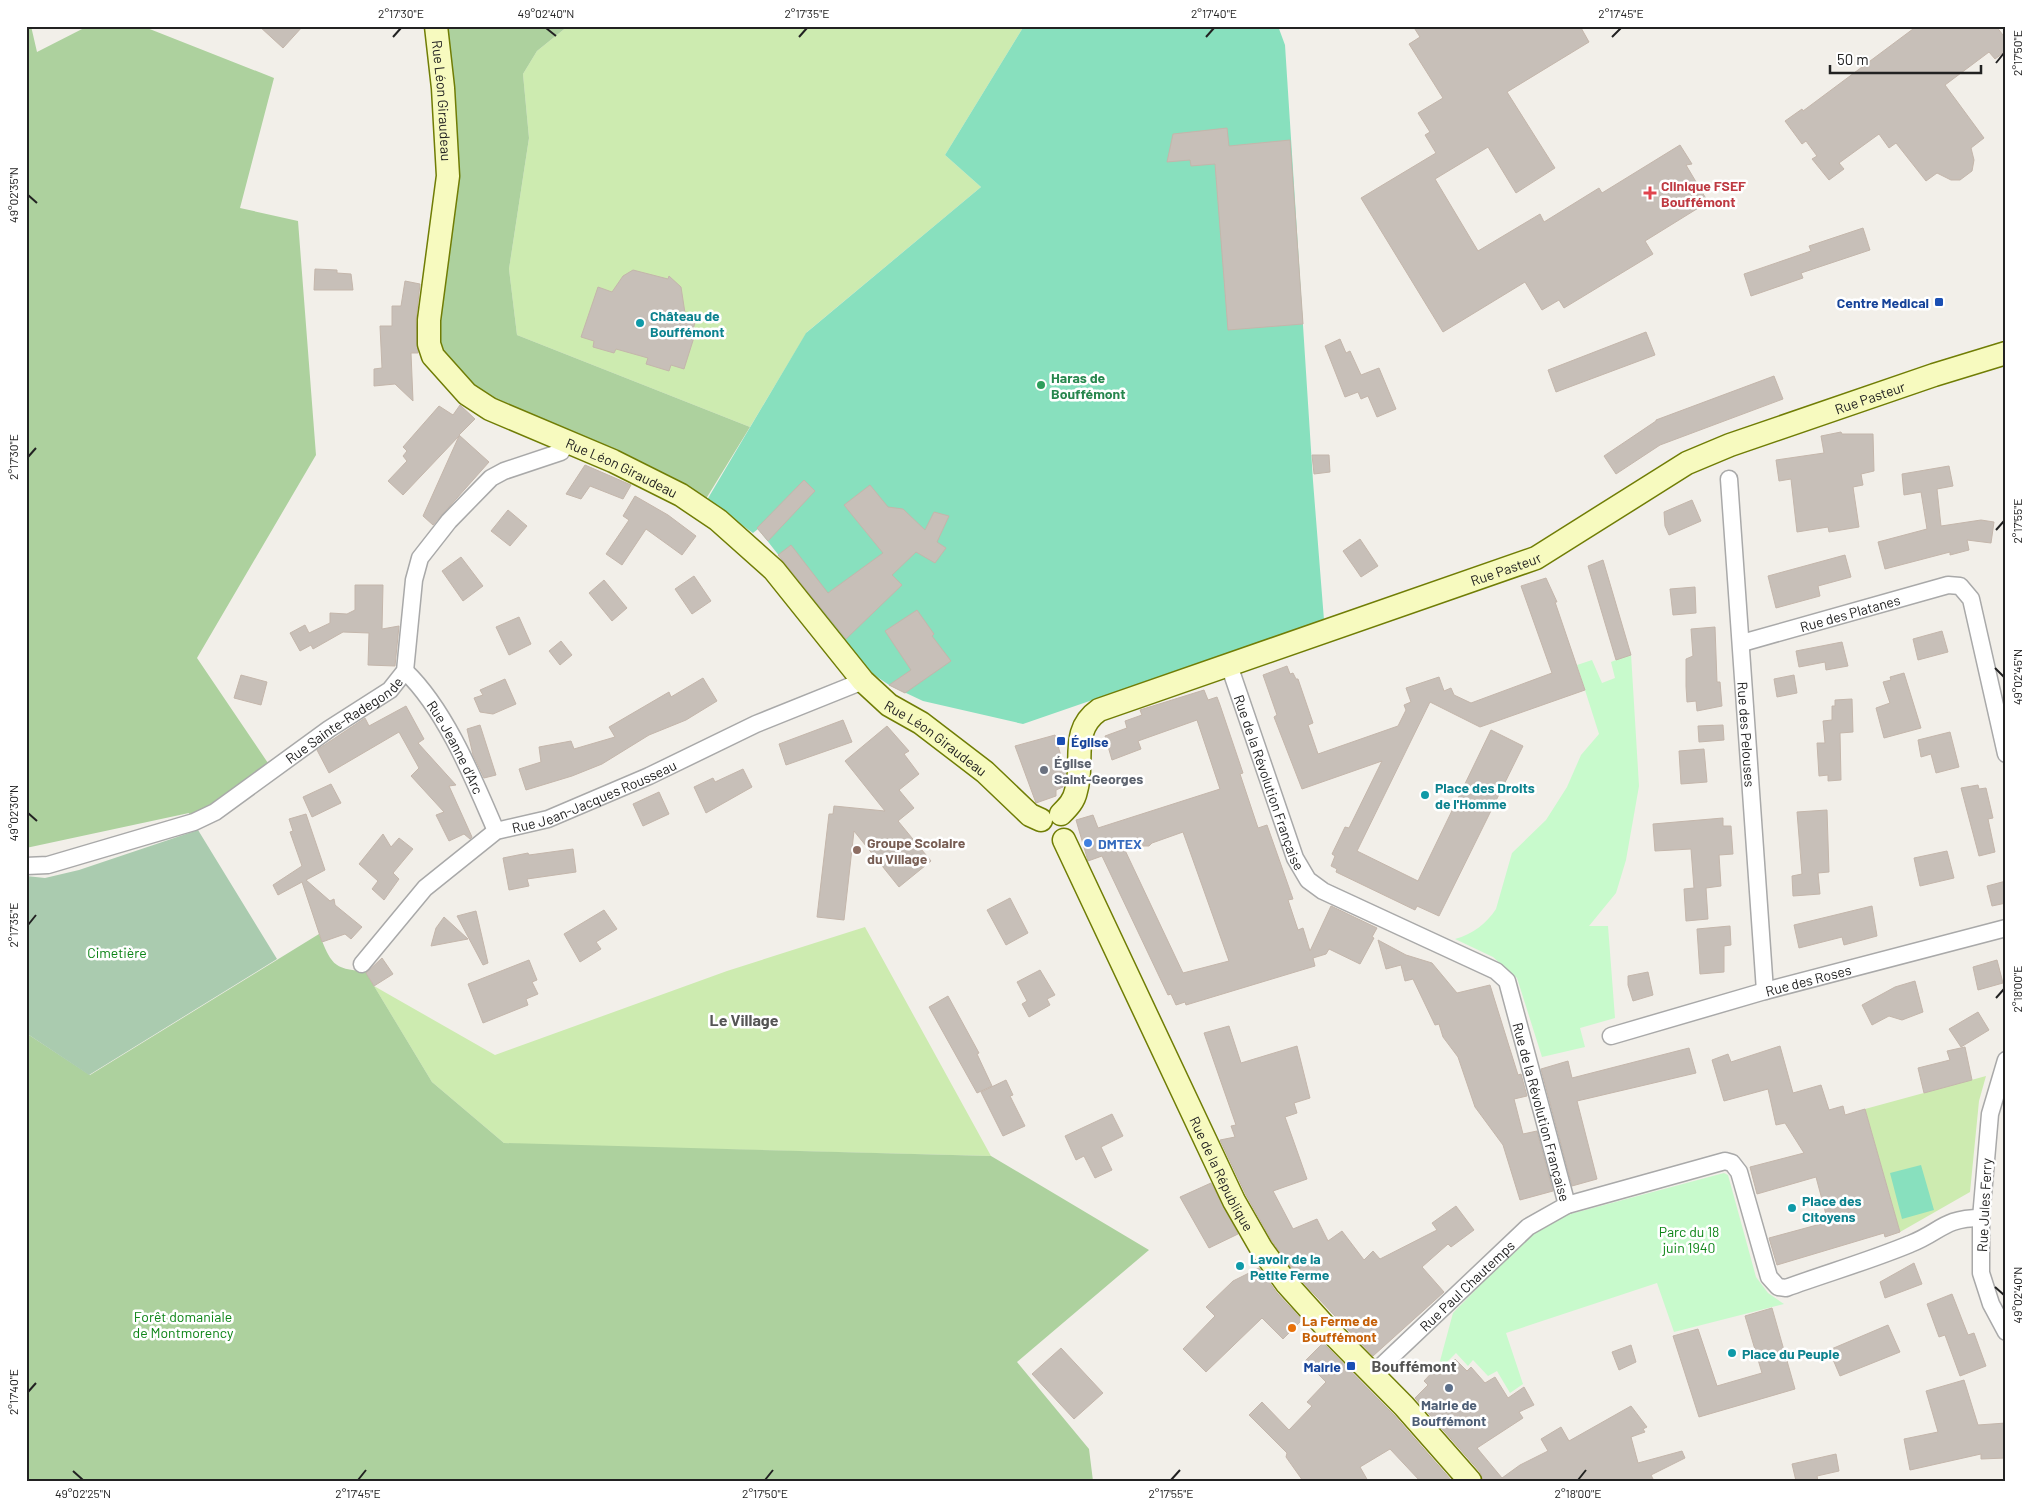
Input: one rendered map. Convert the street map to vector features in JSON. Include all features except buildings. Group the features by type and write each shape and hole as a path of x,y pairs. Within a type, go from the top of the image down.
{"street":[{"name":"Rue Léon Giraudeau","path":"436,26 443,88 448,176 429,320 429,344 433,356 467,394 490,409 566,443 613,461 681,494 718,520 774,570 863,681 889,705 921,722 985,772 1018,804 1051,817"},
{"name":"Rue Pasteur","path":"1051,817 1073,801 1076,792 1079,744 1082,730 1092,715 1099,710 1536,558 1687,463 1934,375 2006,353"},
{"name":"Rue Sainte-Radegonde","path":"26,866 48,865 194,822 216,812 329,729 390,690 405,671 414,580 420,558 448,521 490,478 504,471 561,452 566,443"},
{"name":"Rue des Pelouses","path":"1729,479 1765,991"},
{"name":"Rue des Platanes","path":"1742,643 1948,585 1960,586 1970,599 2006,754"},
{"name":"Rue de la Révolution Française","path":"1229,665 1295,858 1308,880 1324,891 1359,908 1496,971 1507,980 1566,1205 1725,1161 1732,1163 1739,1172 1769,1277 1778,1287 1786,1288 1912,1243 1955,1220 1981,1218"},
{"name":"Rue Jeanne d'Arc","path":"405,671 420,685 448,731 470,770 496,831"},
{"name":"Rue Jean-Jacques Rousseau","path":"362,964 425,888 496,831 548,819 649,776 756,724 863,681"},
{"name":"Rue de la République","path":"1051,817 1040,833 1045,840 1052,843 1064,840 1234,1201 1261,1248 1287,1284 1324,1325 1373,1374 1470,1481"},
{"name":"Rue des Roses","path":"1611,1036 1765,991 2006,928"},
{"name":"Rue Jules Ferry","path":"2003,1067 1990,1114 1981,1218 1981,1273 1991,1304 2006,1332"},
{"name":"Rue Paul Chautemps","path":"1373,1374 1528,1227 1566,1205"}],"green space":[{"path":"26,26 31,26 37,52 88,26 142,26 274,78 240,208 298,221 316,455 197,658 272,769 190,819 189,813 26,848"},
{"path":"436,26 568,26 537,51 523,74 529,138 509,269 517,335 750,427 701,507 447,374 429,320 448,176"},
{"path":"568,26 1024,26 945,155 981,187 807,332 750,427 517,335 509,269 529,138 523,74 537,51"},
{"name":"Haras de Bouffémont","path":"1024,26 1278,26 1285,45 1313,481 1324,620 1023,724 923,701 889,685 870,672 758,529 753,533 707,500 806,333 981,187 945,155"},
{"path":"1631,654 1639,786 1626,860 1616,893 1589,926 1608,926 1615,1018 1580,1028 1585,1047 1542,1057 1517,978 1493,957 1455,939 1478,928 1496,909 1512,853 1546,820 1567,787 1581,755 1599,734 1577,665 1592,660 1602,683 1615,678 1611,662"},
{"name":"Cimetière","path":"198,830 277,959 89,1075 26,1033 26,876 45,878 79,870"},
{"path":"865,927 991,1156 714,1149 611,1150 504,1143 432,1082 374,986 495,1055 727,971"},
{"name":"Forêt domaniale de Montmorency","path":"319,934 334,963 346,969 365,971 432,1082 504,1143 991,1156 1149,1250 1017,1362 1089,1449 1093,1481 26,1481 26,1033 90,1075"},
{"path":"1986,1076 1979,1101 1970,1192 1900,1232 1865,1109"},
{"path":"1921,1165 1934,1210 1902,1219 1890,1173"},
{"name":"Parc du 18 juin 1940","path":"1724,1173 1728,1175 1756,1277 1768,1293 1784,1304 1674,1332 1657,1283 1506,1333 1523,1384 1510,1393 1497,1371 1488,1376 1473,1360 1468,1366 1456,1353 1445,1364 1440,1361 1453,1313 1531,1233 1559,1217"}],"place":[{"name":"Clinique FSEF Bouffémont","path":"1650,193"},
{"name":"Centre Medical","path":"1939,302"},
{"name":"Château de Bouffémont","path":"640,323"},
{"name":"Haras de Bouffémont","path":"1041,385"},
{"name":"Église","path":"1061,741"},
{"name":"Église Saint-Georges","path":"1044,770"},
{"name":"Place des Droits de l'Homme","path":"1425,795"},
{"name":"DMTEX","path":"1088,843"},
{"name":"Groupe Scolaire du Village","path":"857,850"},
{"name":"Place des Citoyens","path":"1792,1208"},
{"name":"Lavoir de la Petite Ferme","path":"1240,1266"},
{"name":"La Ferme de Bouffémont","path":"1292,1328"},
{"name":"Place du Peuple","path":"1732,1353"},
{"name":"Mairie","path":"1351,1366"},
{"name":"Mairie de Bouffémont","path":"1449,1388"}],"district":[{"name":"Le Village","path":"744,1019"},
{"name":"Bouffémont","path":"1414,1365"}]}
